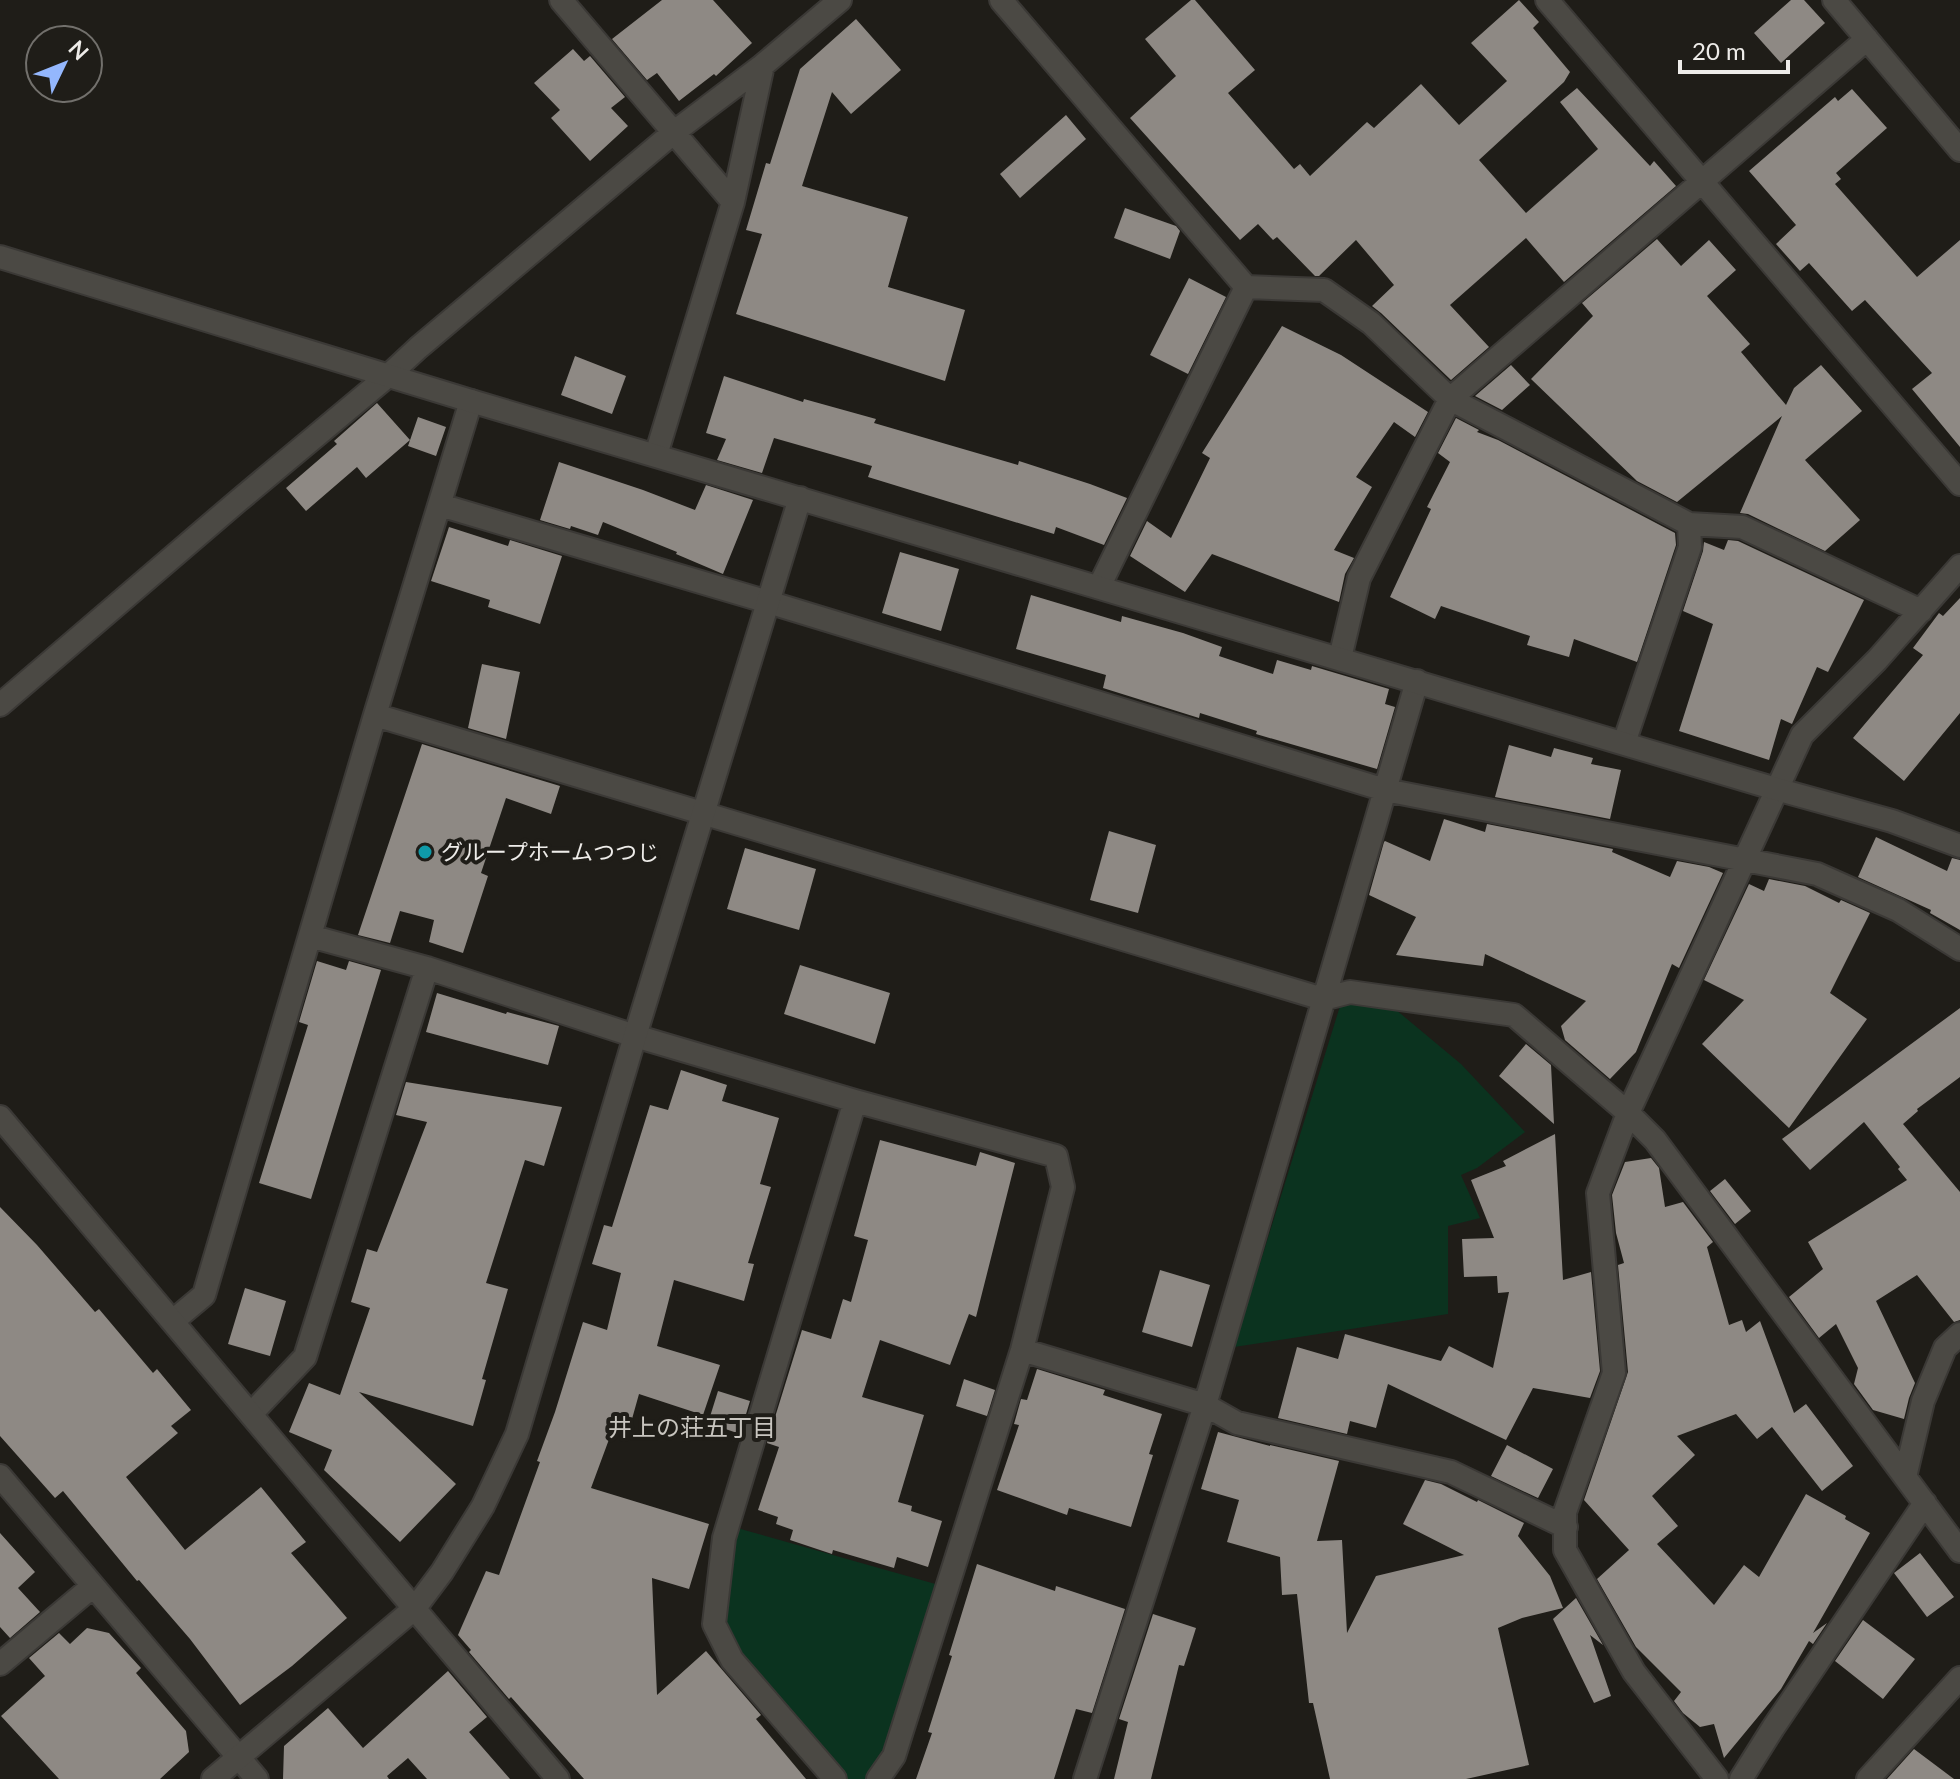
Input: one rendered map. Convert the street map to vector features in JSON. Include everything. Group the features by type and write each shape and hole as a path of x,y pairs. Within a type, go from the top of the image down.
{"street":[{"path":"561,0 733,202"},
{"path":"0,705 673,133 763,65 840,0"},
{"path":"1001,0 1246,287 1324,290 1371,323 1450,399 1689,524 1742,527 1921,611"},
{"path":"1547,0 1960,484"},
{"path":"1834,0 1960,150"},
{"path":"1340,658 1359,578 1450,399 1867,39"},
{"path":"656,455 733,202 763,65"},
{"path":"0,257 471,401 1892,821 1960,846"},
{"path":"1099,587 1246,287"},
{"path":"173,1321 204,1295 471,401"},
{"path":"213,1779 415,1608 442,1572 483,1506 517,1434 800,498"},
{"path":"440,505 1385,790 1817,874 1898,910 1960,949"},
{"path":"1624,743 1690,547 1689,524"},
{"path":"1717,1779 1634,1672 1565,1550 1565,1512 1614,1373 1598,1193 1628,1113 1802,735 1877,660 1960,566"},
{"path":"1085,1779 1205,1405 1417,681"},
{"path":"375,715 1323,999 1350,992 1514,1015 1655,1140 1960,1551"},
{"path":"310,936 427,968 635,1036 855,1101 1056,1156 1063,1187 1022,1350 894,1756 878,1779"},
{"path":"251,1414 305,1357 427,968"},
{"path":"835,1779 732,1660 714,1624 724,1538 855,1101"},
{"path":"0,1117 558,1779"},
{"path":"1905,1477 1923,1401 1945,1348 1960,1334"},
{"path":"1022,1350 1205,1405 1237,1423 1451,1472 1566,1527"},
{"path":"0,1476 257,1779"},
{"path":"1741,1779 1925,1503"},
{"path":"0,1664 93,1586"},
{"path":"1868,1779 1960,1678"}],"green space":[{"path":"1341,1003 1395,1009 1461,1064 1525,1132 1477,1168 1461,1175 1480,1218 1448,1226 1448,1314 1234,1347"},
{"path":"737,1528 939,1585 886,1752 865,1779 844,1779 741,1656 724,1619"}],"building":[{"path":"662,0 713,0 752,43 716,76 714,74 679,101 657,73 647,80 612,39"},
{"path":"1191,0 1195,0 1255,70 1228,93 1294,169 1300,164 1310,176 1367,122 1374,128 1421,84 1459,125 1507,81 1471,43 1519,0 1539,22 1533,28 1570,72 1564,82 1479,160 1526,213 1598,149 1560,102 1577,88 1650,166 1654,161 1676,186 1564,282 1526,238 1450,305 1489,347 1451,380 1372,306 1394,285 1356,240 1319,276 1315,276 1277,237 1273,240 1258,224 1240,240 1130,118 1176,76 1145,39"},
{"path":"1791,0 1804,0 1825,23 1781,63 1754,33"},
{"path":"856,19 901,70 851,114 832,92 802,186 908,217 888,287 965,310 945,381 736,314 762,234 746,230 800,69"},
{"path":"573,49 584,61 590,56 625,97 611,108 628,126 590,161 551,118 560,110 534,83"},
{"path":"1852,89 1887,128 1836,173 1841,179 1835,184 1917,277 1960,240 1960,447 1912,389 1932,373 1865,300 1852,311 1809,263 1800,271 1776,244 1796,225 1749,171 1835,97 1838,101"},
{"path":"1066,115 1086,139 1020,198 1000,174"},
{"path":"1125,208 1176,226 1180,231 1170,259 1114,238"},
{"path":"1657,239 1681,266 1709,240 1736,270 1707,296 1750,344 1741,352 1786,405 1794,388 1821,365 1862,411 1805,460 1860,520 1825,551 1740,513 1782,416 1677,502 1637,481 1531,379 1593,316 1582,303"},
{"path":"1189,278 1226,297 1188,374 1150,355"},
{"path":"1282,326 1341,355 1428,412 1415,437 1394,422 1356,477 1372,487 1334,550 1354,558 1345,574 1339,602 1212,554 1185,592 1130,556 1147,521 1171,538 1210,458 1202,453"},
{"path":"575,356 626,376 612,414 561,395"},
{"path":"1511,365 1530,385 1502,410 1475,396"},
{"path":"724,376 803,402 804,399 876,419 874,423 1018,465 1019,461 1127,498 1104,545 1056,527 1054,534 868,477 872,466 774,438 762,473 717,460 726,439 706,433"},
{"path":"377,403 410,440 366,478 357,467 306,511 286,488 337,444 334,441"},
{"path":"418,417 446,427 436,456 408,446"},
{"path":"1456,418 1479,430 1477,432 1498,440 1675,533 1676,545 1637,662 1574,639 1569,657 1527,645 1530,636 1441,606 1435,619 1390,597 1431,509 1427,507 1450,462 1438,453"},
{"path":"559,462 695,510 706,485 753,500 723,574 603,522 598,535 540,520"},
{"path":"449,527 508,546 510,540 562,556 540,624 488,607 490,600 431,581"},
{"path":"1728,540 1738,541 1864,600 1828,672 1817,667 1792,724 1781,719 1769,760 1679,731 1713,624 1683,611 1704,542 1724,550"},
{"path":"900,552 959,569 941,631 882,613"},
{"path":"1031,595 1121,622 1122,616 1183,633 1222,647 1219,656 1273,674 1277,660 1311,670 1312,666 1389,689 1385,704 1395,707 1377,769 1256,734 1257,731 1200,713 1199,718 1103,688 1106,675 1016,649"},
{"path":"1960,598 1960,713 1904,781 1853,738 1923,655 1913,648 1939,613 1943,616"},
{"path":"482,664 520,672 506,739 468,728"},
{"name":"グループホームつつじ","path":"422,744 560,786 551,814 506,798 481,873 488,876 463,953 429,942 434,920 400,911 390,943 358,935"},
{"path":"1509,745 1551,757 1554,748 1593,758 1591,764 1621,770 1610,819 1495,797"},
{"path":"1444,819 1485,832 1487,824 1613,849 1612,852 1670,877 1677,861 1723,873 1679,968 1672,964 1636,1052 1610,1079 1565,1040 1561,1026 1586,1001 1485,954 1483,966 1396,955 1416,917 1369,895 1384,842 1430,861"},
{"path":"1109,831 1156,845 1138,913 1090,900"},
{"path":"1876,837 1947,871 1952,858 1960,860 1960,930 1930,913 1931,910 1858,877"},
{"path":"745,848 816,869 799,930 727,909"},
{"path":"1769,879 1805,886 1839,903 1841,900 1870,913 1830,993 1867,1019 1789,1128 1702,1044 1744,1000 1704,980 1749,884 1764,891"},
{"path":"317,961 346,970 349,961 381,970 311,1199 259,1183 308,1025 299,1022"},
{"path":"800,965 890,993 875,1044 784,1014"},
{"path":"437,993 559,1026 548,1065 426,1032"},
{"path":"1960,1008 1960,1077 1917,1109 1903,1124 1960,1192 1960,1320 1954,1322 1917,1275 1876,1301 1915,1383 1904,1419 1873,1410 1854,1384 1858,1368 1836,1324 1819,1338 1789,1297 1823,1269 1808,1242 1907,1180 1864,1122 1810,1170 1782,1139"},
{"path":"1526,1044 1551,1065 1554,1124 1499,1076"},
{"path":"681,1070 727,1085 722,1101 779,1118 760,1184 771,1187 748,1263 754,1264 744,1301 674,1280 657,1346 720,1365 703,1415 639,1394 632,1419 618,1415 591,1488 709,1524 689,1589 652,1578 657,1695 706,1651 761,1715 756,1719 806,1779 584,1779 511,1697 509,1699 458,1635 486,1571 499,1575 540,1462 537,1461 583,1322 607,1330 621,1273 592,1264 604,1225 612,1227 650,1105 668,1110"},
{"path":"406,1082 562,1107 544,1166 525,1160 486,1283 508,1289 482,1379 486,1380 473,1426 359,1392 456,1484 400,1542 324,1470 332,1450 289,1432 309,1383 340,1395 370,1308 351,1302 367,1249 377,1252 427,1122 396,1115"},
{"path":"1555,1134 1563,1280 1591,1272 1600,1371 1590,1398 1533,1388 1506,1440 1388,1384 1376,1428 1350,1421 1347,1434 1278,1418 1297,1347 1338,1359 1345,1334 1441,1361 1449,1346 1493,1368 1509,1292 1498,1293 1497,1276 1464,1277 1462,1239 1494,1238 1471,1180 1506,1166 1503,1161"},
{"path":"880,1140 976,1166 980,1152 1015,1163 976,1317 969,1314 950,1365 880,1340 862,1397 924,1415 898,1502 912,1506 911,1511 942,1521 928,1567 897,1557 894,1568 833,1550 832,1554 790,1540 793,1530 776,1524 778,1517 758,1510 779,1447 767,1443 802,1330 831,1339 843,1299 851,1302 868,1240 854,1236"},
{"path":"1651,1158 1659,1168 1665,1207 1683,1202 1713,1242 1707,1247 1729,1325 1742,1320 1746,1332 1760,1321 1794,1413 1806,1404 1853,1466 1822,1491 1772,1427 1757,1439 1736,1414 1677,1436 1695,1455 1652,1496 1678,1526 1657,1544 1714,1605 1744,1565 1759,1577 1806,1494 1870,1533 1813,1633 1827,1623 1813,1644 1809,1641 1781,1689 1724,1758 1714,1724 1700,1727 1683,1713 1674,1701 1681,1692 1636,1647 1597,1579 1629,1550 1584,1500 1628,1372 1618,1265 1624,1263 1616,1233 1612,1195 1625,1162"},
{"path":"1725,1179 1751,1211 1735,1224 1710,1191"},
{"path":"0,1207 95,1312 99,1309 153,1373 157,1369 191,1410 171,1426 178,1433 126,1477 185,1550 261,1487 306,1542 291,1553 347,1618 292,1666 240,1705 190,1639 137,1581 63,1491 55,1498 0,1436"},
{"path":"1160,1270 1210,1285 1192,1347 1142,1332"},
{"path":"245,1288 286,1301 270,1356 228,1344"},
{"path":"1037,1369 1105,1390 1103,1395 1162,1414 1131,1527 1069,1508 1067,1515 997,1490 1019,1425 1014,1424 1021,1399 1027,1400"},
{"path":"964,1379 995,1390 987,1416 956,1406"},
{"path":"718,1391 750,1401 740,1434 708,1423"},
{"path":"1218,1432 1339,1461 1317,1541 1342,1540 1347,1633 1376,1576 1464,1555 1403,1524 1425,1480 1478,1500 1524,1523 1518,1536 1550,1576 1563,1608 1522,1618 1498,1628 1529,1765 1466,1779 1330,1779 1313,1703 1309,1703 1297,1594 1282,1595 1280,1557 1227,1542 1239,1500 1201,1489"},
{"path":"1507,1445 1553,1469 1538,1498 1491,1476"},
{"path":"0,1533 35,1572 18,1588 40,1612 10,1638 0,1627"},
{"path":"1920,1553 1954,1597 1927,1617 1894,1573"},
{"path":"977,1564 1055,1591 1056,1586 1125,1609 1092,1713 1076,1709 1054,1779 916,1779 932,1733 928,1732"},
{"path":"1576,1598 1603,1645 1590,1635 1611,1696 1594,1703 1553,1619"},
{"path":"1153,1614 1196,1628 1184,1666 1179,1665 1151,1779 1114,1779 1128,1722 1119,1719"},
{"path":"1863,1620 1915,1659 1883,1699 1835,1661"},
{"path":"87,1628 109,1633 141,1668 136,1673 186,1731 189,1752 160,1779 59,1779 1,1716 45,1676 29,1658 59,1633 70,1644"},
{"path":"448,1671 487,1717 469,1732 510,1779 427,1779 408,1758 387,1776 389,1779 283,1779 284,1746 328,1708 363,1748"},
{"path":"1914,1749 1954,1779 1887,1779"}],"place":[{"name":"グループホームつつじ","path":"425,852"}],"district":[{"name":"井上の荘五丁目","path":"692,1428"}]}
